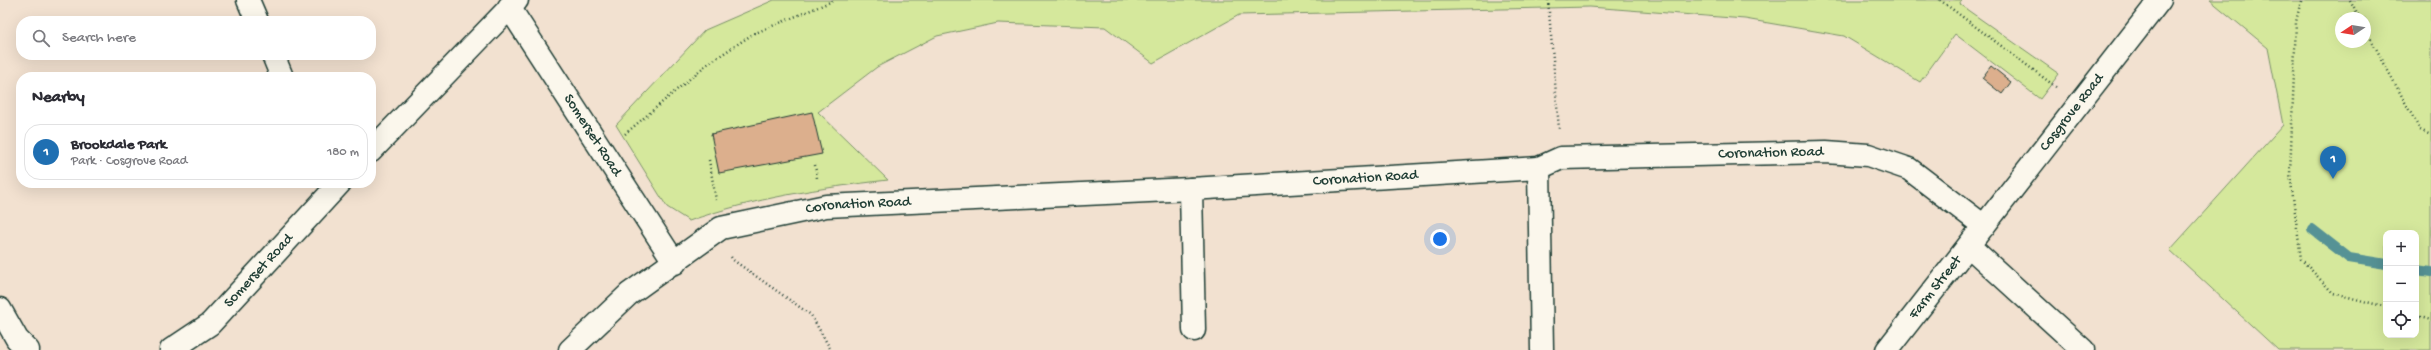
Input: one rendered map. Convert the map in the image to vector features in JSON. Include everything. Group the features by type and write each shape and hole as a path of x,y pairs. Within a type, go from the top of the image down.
{"street":[{"path":"248,0 255,16"},
{"name":"Cosgrove Road","path":"1984,226 2160,0"},
{"name":"Somerset Road","path":"376,146 513,4 604,152 675,263"},
{"path":"274,60 280,72"},
{"name":"Coronation Road","path":"570,350 629,294 675,263 721,228 826,206 1191,189 1539,168 1562,158 1826,152 1868,155 1909,169 1984,226"},
{"path":"1539,168 1542,350"},
{"name":"Somerset Road","path":"171,350 210,324 335,188"},
{"path":"1191,189 1194,330"},
{"name":"Farm Street","path":"1887,350 1984,226"},
{"path":"1969,246 2083,350"},
{"path":"0,309 17,339 28,350"}],"path":[{"path":"604,152 706,64 753,34 835,0"},
{"path":"1548,0 1562,158"},
{"path":"1940,0 2079,104"},
{"path":"2301,0 2296,22 2290,174 2301,259 2333,293 2383,306"},
{"path":"2350,0 2357,12"},
{"path":"2371,39 2420,130 2431,135"},
{"path":"709,160 721,228 733,260 810,315 831,350"},
{"path":"2419,317 2431,320"}],"green space":[{"path":"774,0 1962,0 1959,4 2059,74 2040,99 1955,34 1920,82 1844,36 1745,19 1590,7 1239,15 1153,63 1105,27 998,23 937,36 877,67 818,112 888,180 787,195 738,206 689,221 667,207 616,125 705,30"},
{"path":"2210,0 2431,0 2431,350 2278,350 2170,250 2283,125 2268,48"}],"building":[{"path":"1991,66 2011,82 2002,94 1982,78"},
{"path":"812,112 822,154 719,173 711,134"}],"waterway":[{"path":"2312,229 2349,258 2383,264"},
{"path":"2419,270 2431,272"}],"place":[{"name":"Brookdale Park","path":"2333,179"}]}
